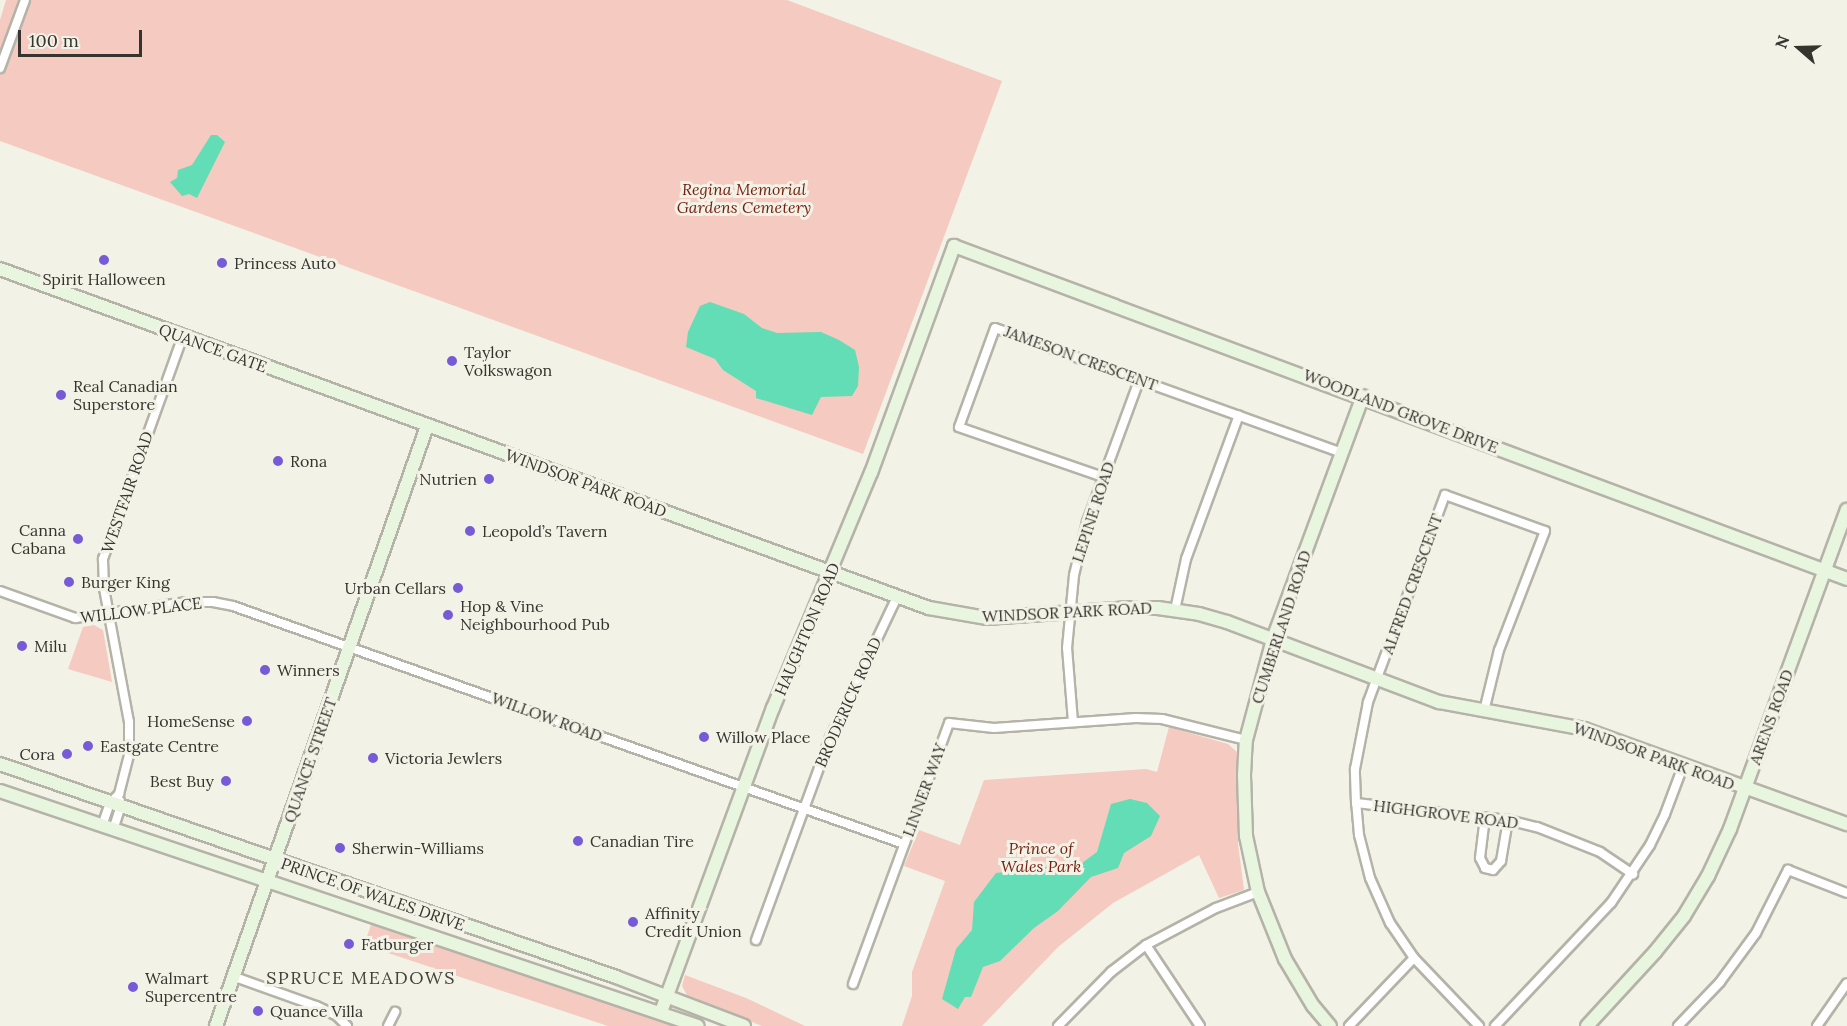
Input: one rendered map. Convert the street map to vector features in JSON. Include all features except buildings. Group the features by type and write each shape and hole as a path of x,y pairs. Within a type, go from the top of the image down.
{"street":[{"path":"0,68 25,0"},
{"name":"WOODLAND GROVE DRIVE","path":"954,246 1363,396 1847,579"},
{"name":"HAUGHTON ROAD","path":"661,1012 778,697 871,473 954,246"},
{"name":"QUANCE GATE","path":"0,269 427,426"},
{"name":"JAMESON CRESCENT","path":"1103,477 959,427 995,328 1140,378 1342,453"},
{"name":"WESTFAIR ROAD","path":"107,828 129,755 129,722 108,613 103,576 105,551 183,336"},
{"name":"LEPINE ROAD","path":"1073,722 1068,661 1069,612 1078,555 1103,477 1140,378"},
{"name":"CUMBERLAND ROAD","path":"1330,1026 1313,1006 1285,959 1258,892 1245,817 1246,740 1274,639 1363,396"},
{"path":"1175,610 1186,560 1239,415"},
{"name":"WINDSOR PARK ROAD","path":"427,426 929,608 973,616 1001,618 1131,608 1175,610 1214,618 1439,702 1584,729 1847,824"},
{"name":"QUANCE STREET","path":"216,1026 427,426"},
{"name":"ALFRED CRESCENT","path":"1376,680 1445,495 1545,531 1499,650 1484,711"},
{"name":"ARENS ROAD","path":"1587,1026 1655,952 1684,916 1708,876 1745,788 1847,510"},
{"name":"WILLOW PLACE","path":"0,591 71,618 132,612 187,602 213,602 351,646"},
{"name":"BRODERICK ROAD","path":"756,940 843,706 897,597"},
{"name":"WILLOW ROAD","path":"351,646 745,786"},
{"path":"1376,680 1359,740 1355,769 1359,836 1378,900 1414,958 1479,1026"},
{"name":"LINNER WAY","path":"745,786 904,844 949,723 994,728 1161,719 1246,740"},
{"name":"PRINCE OF WALES DRIVE","path":"0,764 117,801 275,861 667,996 744,1026"},
{"path":"1495,1026 1611,903 1633,874 1665,814 1683,766"},
{"name":"PRINCE OF WALES DRIVE","path":"0,791 698,1026"},
{"name":"HIGHGROVE ROAD","path":"1356,803 1508,820 1575,840 1600,852 1633,874"},
{"path":"1485,817 1480,858 1485,868 1493,870 1501,861 1508,820"},
{"path":"853,984 904,844"},
{"path":"1678,1026 1720,982 1756,933 1788,870 1847,893"},
{"path":"1058,1026 1111,972 1146,945 1216,908 1258,892"},
{"path":"1146,945 1200,1026"},
{"path":"1349,1026 1414,958"},
{"path":"235,977 316,1006 337,1016 347,1026"},
{"path":"1817,1026 1847,983"},
{"path":"388,1026 395,1012"}],"green space":[{"name":"Regina Memorial Gardens Cemetery","path":"6,0 787,0 1002,81 863,454 0,141 0,20"},
{"path":"94,625 103,630 112,682 68,669 83,627"},
{"name":"Prince of Wales Park","path":"1169,727 1228,744 1238,753 1238,844 1244,890 1219,898 1199,855 1113,903 1058,947 982,1026 902,1026 912,996 912,972 945,881 904,866 919,830 960,845 984,780 1146,769 1157,772"},
{"path":"372,922 679,1026 608,1026 364,945"},
{"path":"685,975 746,998 805,1026 762,1026 687,995 682,986"}],"shaded area":[{"path":"211,135 217,135 225,142 197,198 189,194 182,196 170,182 177,178 178,170 192,165"},
{"path":"710,302 744,314 762,328 777,333 821,332 855,350 859,367 858,386 852,396 821,397 812,415 756,398 756,391 723,370 715,359 686,347 688,332 700,306"},
{"path":"1130,799 1147,803 1160,816 1151,836 1124,853 1118,868 1091,877 1058,911 1034,928 1000,961 983,967 971,997 965,997 958,1009 942,999 956,949 972,930 974,902 996,873 1082,863 1097,852 1111,804"}],"place":[{"name":"Spirit Halloween","path":"104,260"},
{"name":"Princess Auto","path":"222,263"},
{"name":"Taylor Volkswagon","path":"452,361"},
{"name":"Real Canadian Superstore","path":"61,395"},
{"name":"Rona","path":"278,461"},
{"name":"Nutrien","path":"489,479"},
{"name":"Leopold’s Tavern","path":"470,531"},
{"name":"Canna Cabana","path":"78,539"},
{"name":"Burger King","path":"69,582"},
{"name":"Urban Cellars","path":"458,588"},
{"name":"Hop & Vine Neighbourhood Pub","path":"448,615"},
{"name":"Milu","path":"22,646"},
{"name":"Winners","path":"265,670"},
{"name":"HomeSense","path":"247,721"},
{"name":"Willow Place","path":"704,737"},
{"name":"Eastgate Centre","path":"88,746"},
{"name":"Cora","path":"67,754"},
{"name":"Victoria Jewlers","path":"373,758"},
{"name":"Best Buy","path":"226,781"},
{"name":"Canadian Tire","path":"578,841"},
{"name":"Sherwin-Williams","path":"340,848"},
{"name":"Affinity Credit Union","path":"633,922"},
{"name":"Fatburger","path":"349,944"},
{"name":"Walmart Supercentre","path":"133,987"},
{"name":"Quance Villa","path":"258,1011"}],"district":[{"name":"SPRUCE MEADOWS","path":"361,978"}]}
